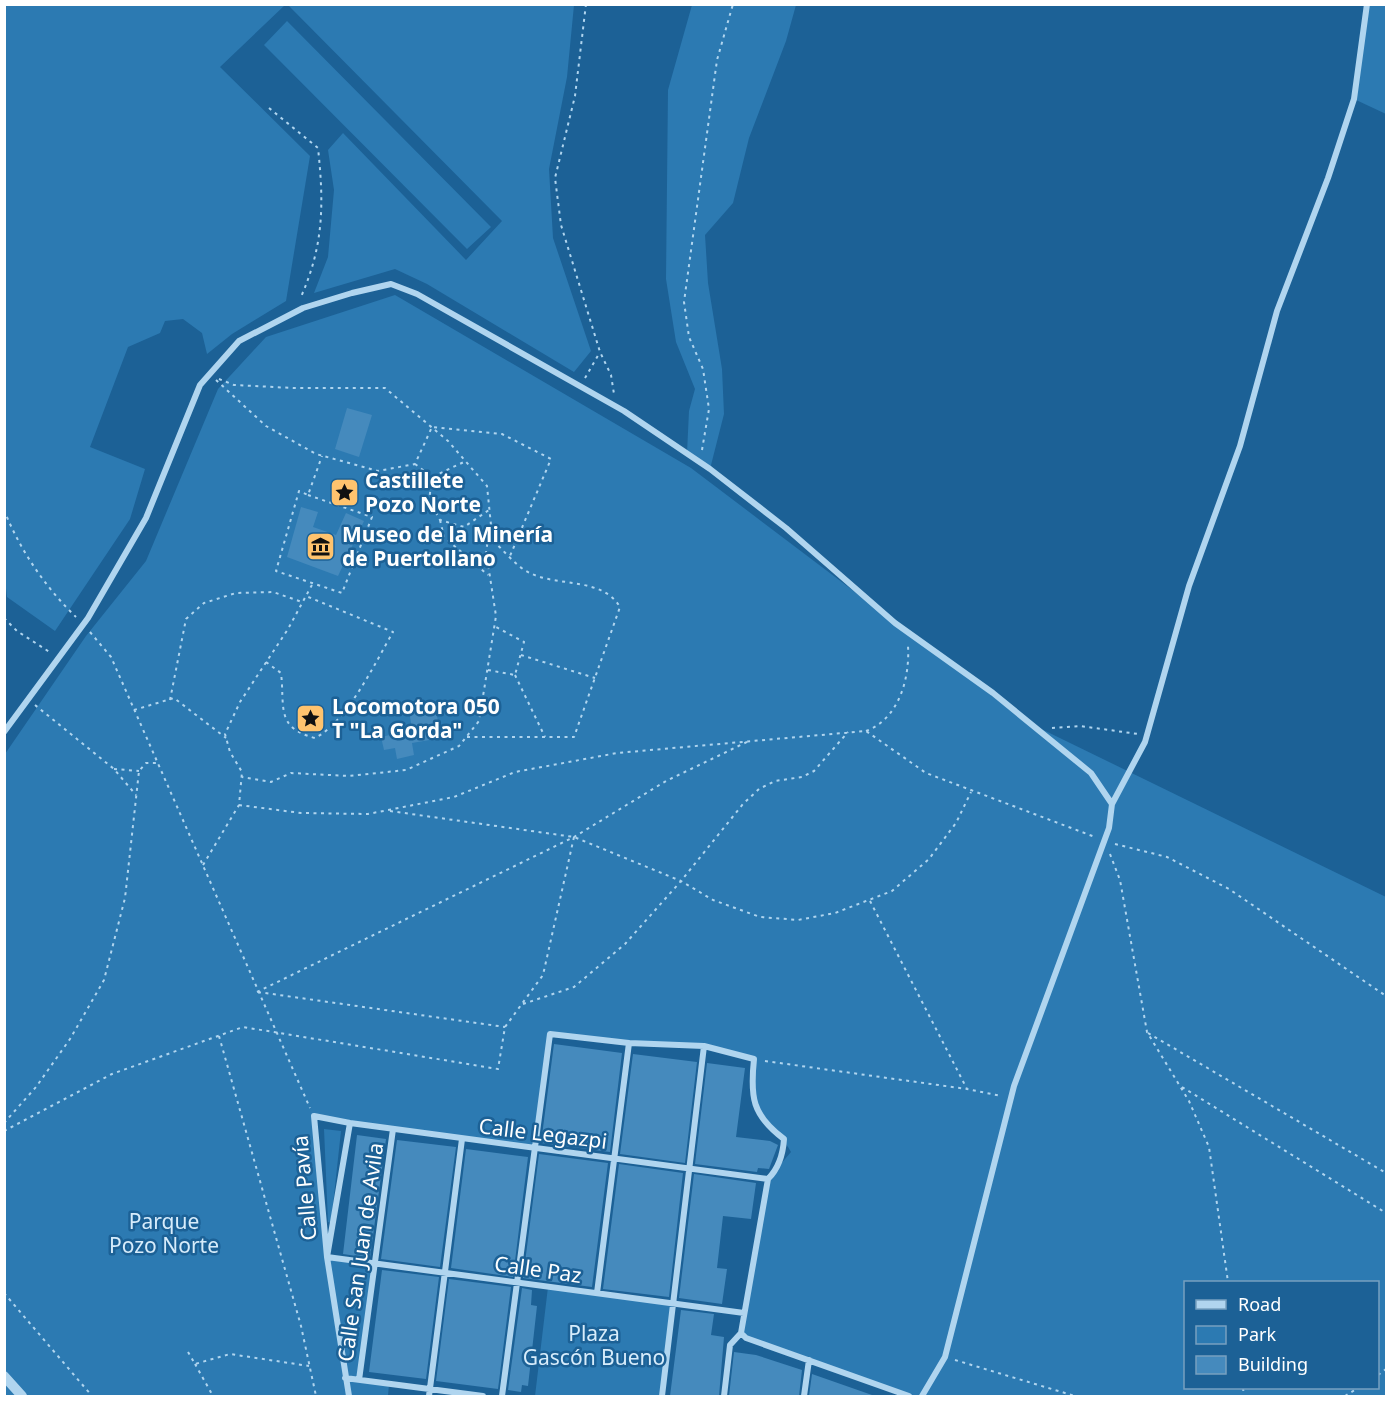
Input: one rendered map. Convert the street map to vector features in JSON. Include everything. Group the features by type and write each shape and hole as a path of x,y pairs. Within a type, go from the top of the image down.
{"street":[{"path":"922,1396 945,1357 1011,1098 1104,840 1112,804 1147,734 1189,586 1240,446 1277,311 1328,178 1354,99 1367,4"},
{"path":"4,732 83,624 146,518 200,385 209,374 239,341 294,313 391,284 417,294 615,406 700,462 786,528 906,631 993,693 1091,773 1112,804"},
{"path":"502,1396 533,1148 550,1034 629,1043 704,1046 753,1059 751,1087 753,1102 761,1119 784,1139 783,1154 775,1172 768,1179 744,1313 743,1335 730,1345 724,1396"},
{"path":"597,1293 629,1043"},
{"path":"662,1396 704,1046"},
{"name":"Calle Legazpi","path":"314,1116 462,1139 768,1179"},
{"name":"Calle Pavía","path":"314,1116 327,1257 345,1378"},
{"name":"Calle Pavía","path":"327,1257 350,1123"},
{"name":"Calle San Juan de Avila","path":"359,1380 393,1129"},
{"path":"429,1393 462,1139"},
{"name":"Calle Paz","path":"327,1257 744,1313"},
{"path":"743,1335 909,1396"},
{"path":"804,1396 809,1360"},
{"path":"4,1376 22,1396"},
{"path":"345,1378 429,1393 483,1396"},
{"name":"Calle San Juan de Avila","path":"345,1378 349,1396"}],"path":[{"path":"586,4 576,96 555,178 561,225 600,352 611,375 615,406"},
{"path":"700,462 709,409 703,369 689,337 684,302 717,60 733,4"},
{"path":"269,108 318,148 323,195 316,261 294,313"},
{"path":"580,387 600,352"},
{"path":"209,374 234,385 293,388 385,388 432,427 487,486 491,525 486,551 496,616 495,627 479,721 459,746 406,770 349,776 291,774 271,782 242,777"},
{"path":"209,374 266,426 321,456 378,471 415,464 432,477"},
{"path":"415,464 432,427"},
{"path":"432,427 502,434 551,459 510,556"},
{"path":"308,495 321,456"},
{"path":"432,477 466,461"},
{"path":"432,477 429,501 440,520 444,537 489,576"},
{"path":"299,491 308,495 372,517 342,593 276,571 299,491"},
{"path":"4,510 15,536 55,597 83,624 111,657 257,992 314,1116"},
{"path":"440,520 464,527 489,510"},
{"path":"466,737 574,737 620,607 615,598 587,585 530,573 491,538"},
{"path":"203,865 239,805 242,772 230,752 225,734 240,702 313,583"},
{"path":"170,700 186,619 204,603 236,593 273,592 302,602"},
{"path":"266,662 281,673 284,719 298,733 315,738 327,732 360,688 393,632 306,596"},
{"path":"4,618 17,631 58,658"},
{"path":"495,627 524,642 515,675 545,737"},
{"path":"239,805 301,813 368,814 454,797 515,772 616,753 866,731 877,727 885,719 902,693 909,660 906,631"},
{"path":"520,655 595,678"},
{"path":"488,670 515,675"},
{"path":"134,710 174,698 226,738"},
{"path":"28,700 114,769 136,795"},
{"path":"1040,732 1057,726 1080,726 1147,734"},
{"path":"866,731 926,773 1130,850 1167,857 1229,889 1386,996"},
{"path":"521,1005 574,987 625,944 681,881 743,804 759,789 775,781 802,777 814,771 848,732"},
{"path":"257,992 574,837 666,781 751,741"},
{"path":"4,1123 36,1087 70,1039 104,980 124,898 140,771 146,763 158,763"},
{"path":"114,769 140,771"},
{"path":"387,810 574,837 681,881 713,900 760,917 776,919 817,917 870,902 892,891 929,859 956,823 971,791"},
{"path":"4,1131 112,1074 243,1027 498,1069 505,1027 543,975 574,837"},
{"path":"1104,840 1120,880 1146,1032 1180,1086 1209,1147 1228,1281"},
{"path":"870,902 967,1089"},
{"path":"257,992 505,1027"},
{"path":"1146,1032 1386,1173"},
{"path":"219,1036 301,1326 316,1396"},
{"path":"753,1059 967,1089 1011,1098"},
{"path":"1180,1086 1386,1213"},
{"path":"4,1293 92,1396"},
{"path":"188,1352 213,1396"},
{"path":"195,1364 230,1354 309,1366"},
{"path":"945,1357 1075,1396"}],"green space":[{"path":"4,5 285,5 220,67 310,156 286,301 232,334 207,354 202,333 183,319 165,321 160,333 128,347 90,447 145,469 130,519 55,631 7,597 5,580"},
{"path":"288,5 574,5 567,77 549,169 553,238 591,351 574,372 427,284 395,269 314,293 328,257 334,190 328,150 343,133 466,260 502,221"},
{"path":"692,5 796,5 786,41 749,138 733,203 705,235 708,283 722,369 724,414 710,469 687,453 689,411 695,389 676,342 666,279 668,90"},
{"path":"1367,5 1386,5 1386,114 1354,99"},
{"path":"287,21 491,227 467,249 264,45"},
{"name":"Parque Pozo Norte","path":"395,295 691,468 1027,722 1386,897 1386,1396 909,1396 746,1338 741,1333 768,1179 791,1152 761,1117 754,1103 753,1059 704,1046 550,1034 533,1148 314,1116 327,1257 374,1264 359,1380 389,1384 388,1396 5,1396 5,754 86,636 146,561 218,389 266,337"},
{"path":"324,1129 341,1131 331,1223 328,1222"},
{"name":"Plaza Gascón Bueno","path":"548,1287 673,1303 662,1396 535,1396"}],"building":[{"path":"347,408 372,415 359,457 335,449"},
{"name":"Museo de la Minería de Puertollano","path":"301,507 318,512 313,527 336,535 346,513 364,521 338,576 287,557"},
{"path":"435,705 441,738 412,743 414,755 397,759 395,748 384,750 381,737 412,730 409,710"},
{"path":"554,1044 622,1053 610,1152 541,1143"},
{"path":"633,1054 697,1062 685,1163 620,1154"},
{"path":"707,1063 745,1068 736,1137 770,1141 778,1145 769,1169 758,1168 757,1172 695,1164"},
{"path":"357,1135 386,1139 370,1258 343,1254"},
{"path":"397,1140 456,1147 440,1267 381,1259"},
{"path":"466,1149 528,1157 513,1277 451,1268"},
{"path":"539,1154 608,1163 592,1287 523,1278"},
{"path":"619,1164 683,1173 669,1297 603,1289"},
{"path":"694,1174 756,1183 751,1219 723,1216 717,1268 727,1269 722,1304 679,1298"},
{"path":"382,1270 439,1277 426,1379 369,1372"},
{"path":"449,1279 511,1287 498,1389 436,1381"},
{"path":"522,1288 532,1290 531,1305 537,1306 528,1386 522,1385 521,1392 508,1390"},
{"path":"681,1310 714,1314 711,1335 724,1337 719,1396 670,1396"},
{"path":"734,1352 756,1355 802,1370 799,1396 729,1396"},
{"path":"812,1374 872,1395 872,1396 809,1396"}],"place":[{"name":"Castillete Pozo Norte","path":"344,492"},
{"name":"Museo de la Minería de Puertollano","path":"321,546"},
{"name":"Locomotora 050 T \"La Gorda\"","path":"311,718"}]}
